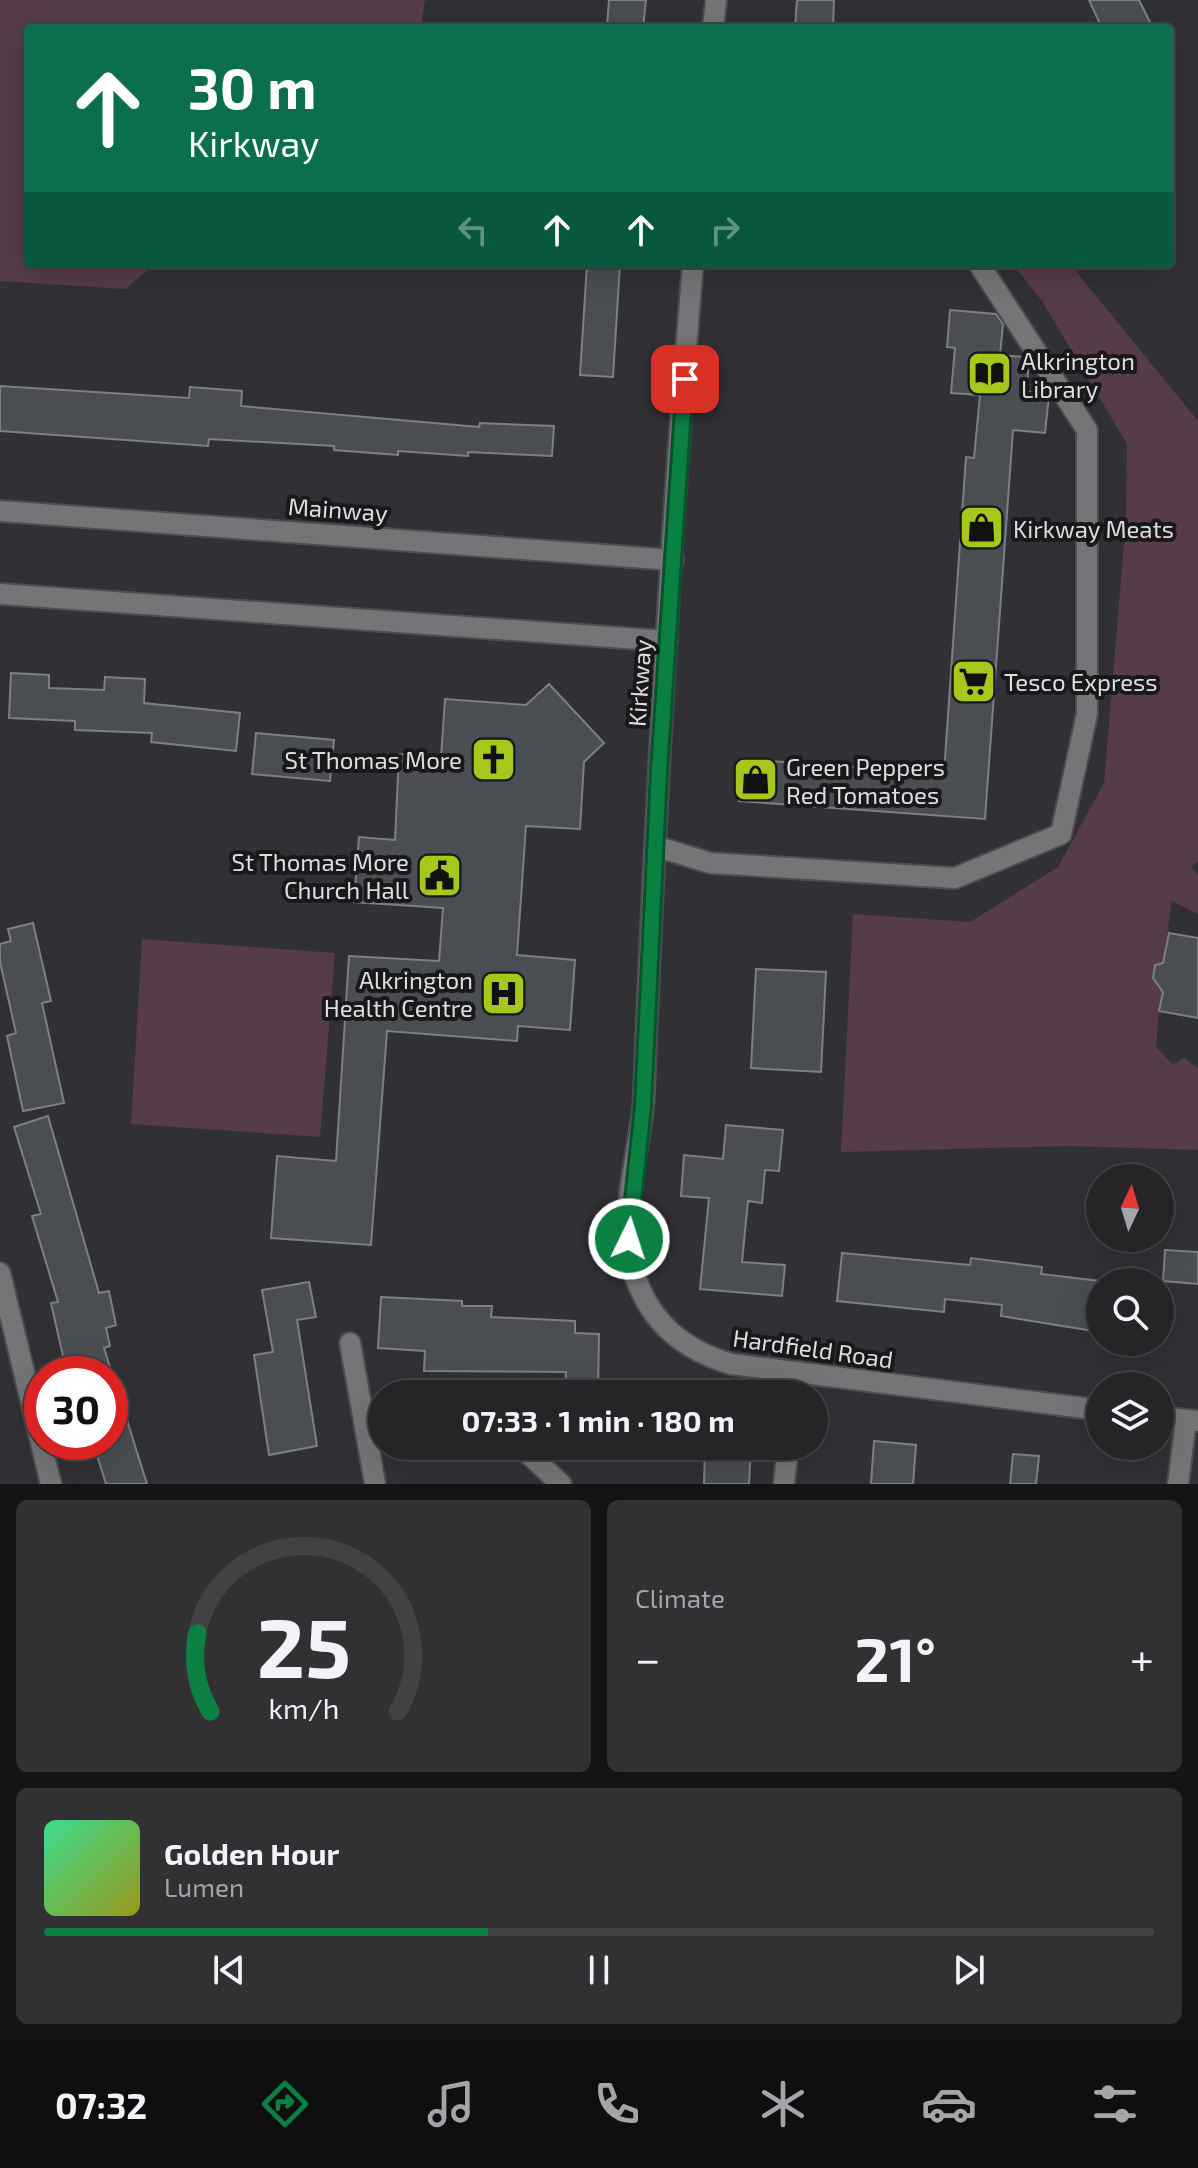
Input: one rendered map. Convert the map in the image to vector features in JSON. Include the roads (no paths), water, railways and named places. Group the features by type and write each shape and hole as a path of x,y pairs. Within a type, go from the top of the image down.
{"street":[{"path":"713,24 716,0"},
{"name":"Kirkway","path":"643,1106 667,641 693,268"},
{"path":"655,846 710,863 955,878 1061,834 1087,714 1087,430 982,268"},
{"name":"Mainway","path":"0,511 673,560"},
{"path":"0,594 667,641"},
{"name":"Hardfield Road","path":"643,1106 628,1222 630,1255 642,1299 681,1342 705,1356 780,1380"},
{"path":"0,1273 51,1484"},
{"path":"350,1343 368,1410"},
{"name":"Hardfield Road","path":"828,1387 1086,1409"},
{"path":"1178,1484 1192,1421"},
{"path":"375,1460 375,1483"},
{"path":"535,1460 561,1484"},
{"path":"784,1484 787,1460"}],"place":[{"name":"Alkrington Library","path":"990,374"},
{"name":"Kirkway Meats","path":"982,528"},
{"name":"Tesco Express","path":"973,681"},
{"name":"St Thomas More","path":"493,759"},
{"name":"Green Peppers Red Tomatoes","path":"755,780"},
{"name":"St Thomas More Church Hall","path":"440,875"},
{"name":"Alkrington Health Centre","path":"504,993"}]}
